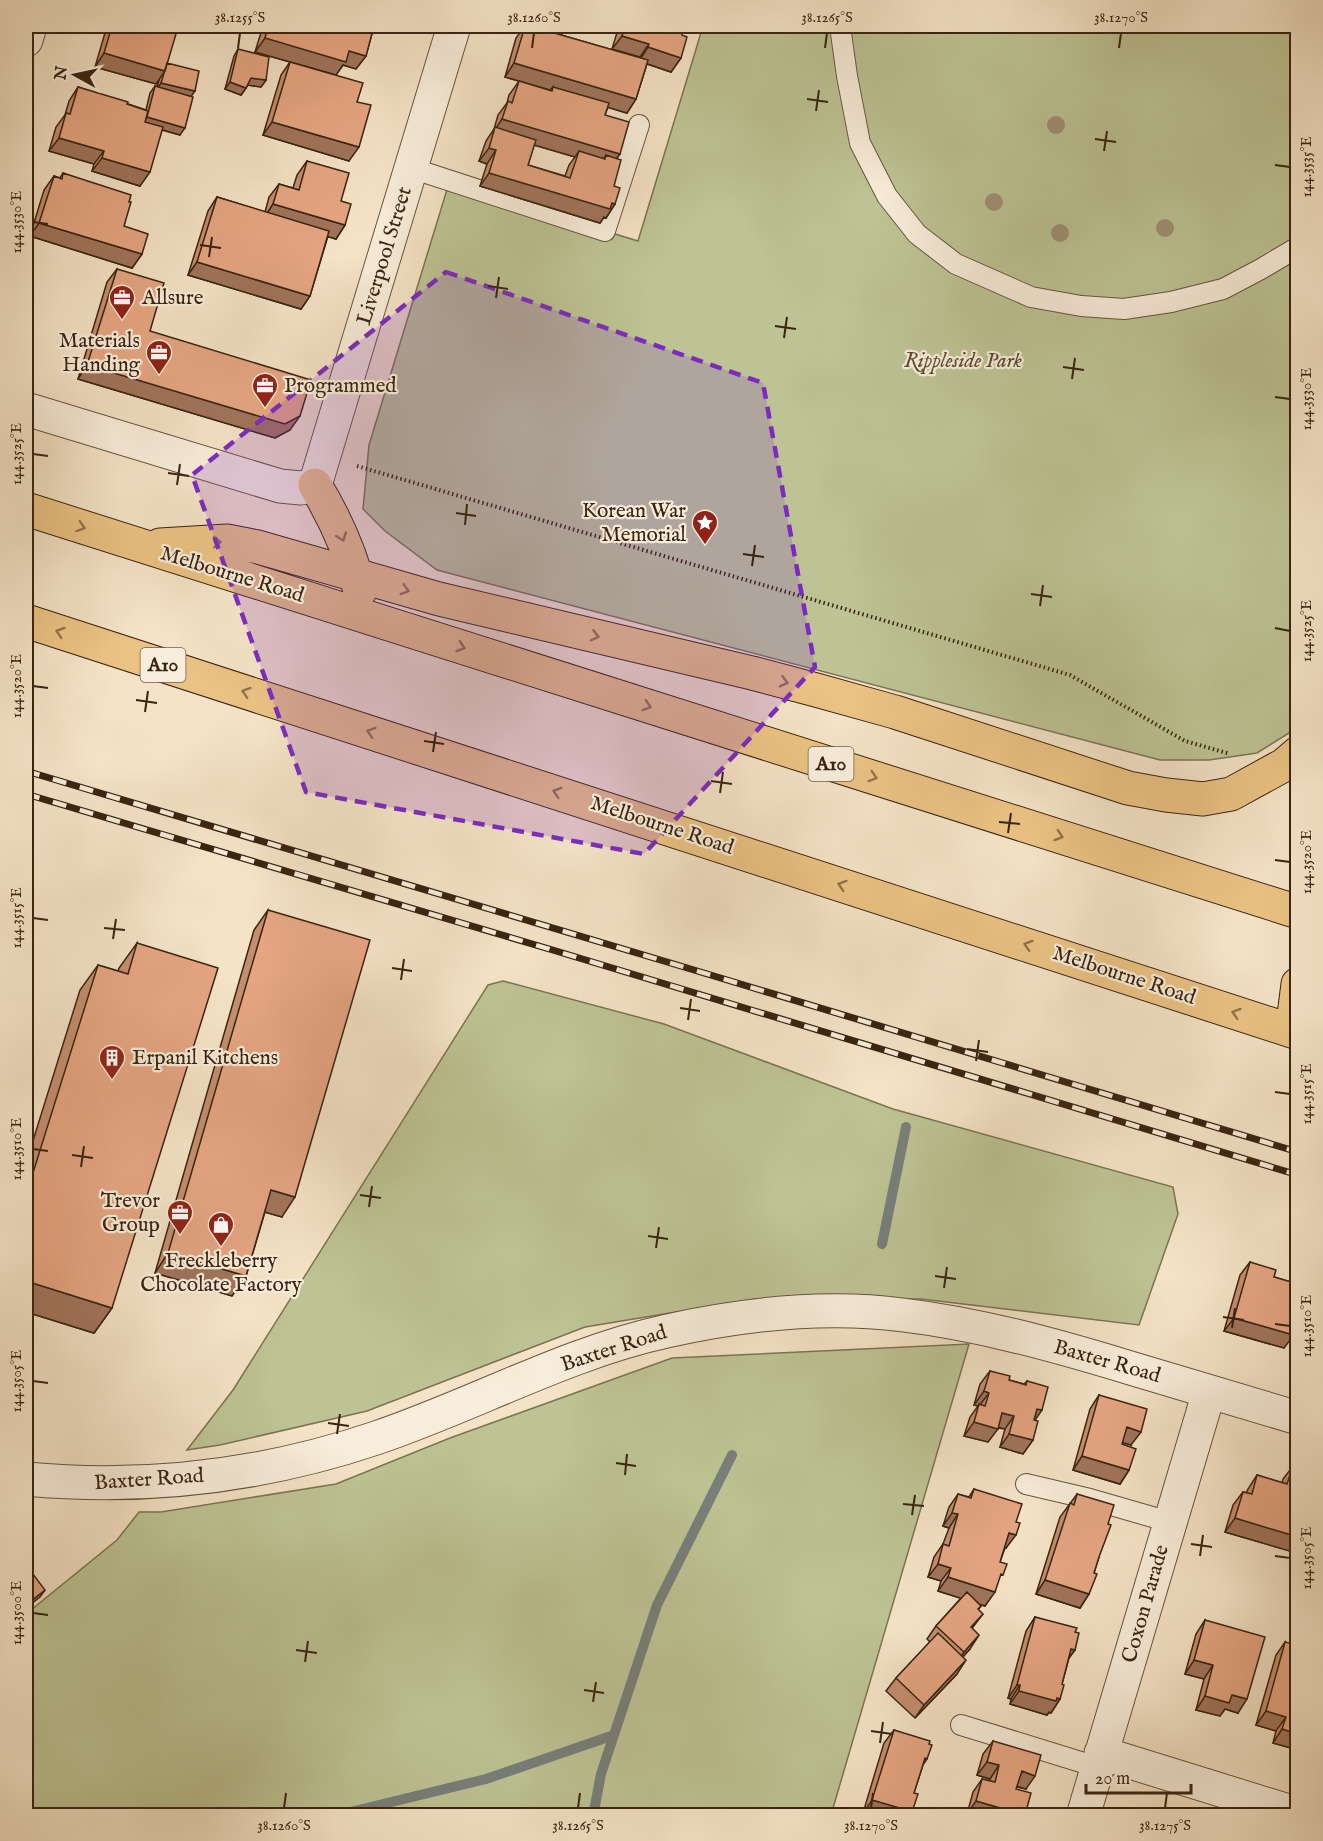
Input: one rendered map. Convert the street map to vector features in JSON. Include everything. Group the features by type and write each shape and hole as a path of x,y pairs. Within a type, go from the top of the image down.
{"highway":[{"path":"320,471 356,575 365,616"},
{"name":"Melbourne Road","path":"26,509 1298,912"},
{"path":"138,546 227,541 258,547 439,599 816,690 895,712 1098,779 1147,792 1203,799 1232,794 1284,765 1298,753"},
{"name":"Melbourne Road","path":"26,621 1296,1029"},
{"path":"1296,1029 1298,984"}],"street":[{"path":"26,40 30,26"},
{"name":"Liverpool Street","path":"320,471 454,26"},
{"path":"26,409 280,486 301,488 320,471"},
{"name":"Baxter Road","path":"26,1479 77,1484 140,1483 208,1477 317,1456 379,1437 604,1350 665,1331 779,1313 843,1311 900,1314 952,1322 1076,1352 1298,1418"},
{"name":"Coxon Parade","path":"1083,1815 1209,1392"},
{"path":"1099,1760 1298,1814"}],"lane":[{"path":"840,26 860,143 887,196 917,234 956,264 1031,297 1081,306 1124,309 1172,302 1223,289 1298,247"},
{"path":"411,168 604,231 639,124"},
{"path":"1026,1484 1090,1499 1170,1522"},
{"path":"961,1725 1099,1760"}],"path":[{"path":"320,471 1070,675 1185,741 1239,756"}],"highlighted area":[{"path":"446,272 763,383 815,667 644,854 306,792 192,475"}],"green space":[{"name":"Rippleside Park","path":"703,26 1297,26 1297,728 1257,753 1209,760 1160,760 437,570 385,531 363,509 369,445 449,183 638,241"},
{"path":"503,981 664,1024 893,1109 1173,1187 1178,1214 1139,1325 921,1299 755,1299 585,1327 367,1411 220,1445 187,1450 233,1390 488,985"},
{"path":"969,1344 831,1815 26,1815 26,1614 117,1540 139,1512 161,1512 336,1484 450,1438 672,1358"}],"building":[{"path":"112,26 178,27 165,71 104,53"},
{"path":"268,26 374,26 366,56 349,51 346,62 265,38"},
{"path":"525,26 648,60 636,99 514,63"},
{"path":"625,26 685,26 682,35 687,37 681,58 648,47 649,44 622,36"},
{"path":"238,49 269,57 266,80 251,78 246,88 230,82"},
{"path":"290,62 363,83 357,102 371,105 359,147 272,122"},
{"path":"167,63 199,71 195,91 161,83"},
{"path":"519,81 552,91 553,87 609,103 605,115 629,122 620,154 502,119 508,101 512,103"},
{"path":"155,86 193,97 185,128 147,117"},
{"path":"78,87 128,102 127,104 148,111 145,122 163,127 150,172 102,158 104,151 59,138 66,113 70,114"},
{"path":"495,127 536,140 528,165 570,178 579,151 605,159 606,155 621,160 614,186 620,188 615,204 612,203 610,209 489,173 496,150 489,148"},
{"path":"307,161 349,173 341,201 351,204 345,225 273,204 279,184 299,190"},
{"path":"63,173 131,195 124,226 148,234 142,254 39,223 54,176 62,179"},
{"path":"217,197 329,231 310,296 197,262"},
{"path":"117,269 164,283 150,331 311,380 300,416 285,424 87,365"},
{"path":"268,910 370,940 295,1197 271,1190 246,1276 168,1253"},
{"name":"Erpanil Kitchens","path":"137,943 218,968 112,1308 26,1281 26,1195 98,965 128,974"},
{"path":"1250,1262 1276,1270 1274,1277 1298,1284 1298,1322 1294,1335 1234,1318"},
{"path":"990,1371 1010,1376 1009,1380 1026,1385 1027,1381 1048,1387 1042,1410 1037,1409 1034,1420 1038,1421 1033,1440 1009,1434 1014,1416 1002,1413 998,1429 974,1422 979,1404 985,1406 989,1393 984,1391"},
{"path":"1099,1395 1147,1409 1141,1432 1127,1427 1122,1444 1136,1449 1129,1470 1082,1456"},
{"path":"1293,1466 1298,1467 1298,1537 1235,1518 1243,1492 1252,1494 1257,1475 1287,1484"},
{"path":"974,1489 1022,1504 1016,1522 1020,1523 1016,1535 1009,1533 1000,1562 1007,1564 995,1592 948,1577 951,1568 938,1564 943,1544 949,1546 958,1514 952,1513 958,1494 971,1498"},
{"path":"1077,1494 1114,1505 1108,1524 1111,1525 1089,1594 1045,1580 1070,1503 1074,1505"},
{"path":"26,1565 45,1590 26,1605"},
{"path":"967,1592 981,1606 978,1609 983,1614 971,1627 979,1635 964,1652 936,1626"},
{"path":"1035,1617 1077,1628 1075,1632 1079,1633 1075,1650 1071,1649 1060,1699 1057,1698 1056,1701 1019,1691 1020,1685 1017,1685"},
{"path":"1205,1620 1265,1637 1247,1699 1232,1695 1229,1703 1205,1696 1213,1665 1194,1660"},
{"path":"938,1633 966,1660 924,1705 896,1678"},
{"path":"1285,1642 1298,1645 1298,1734 1282,1729 1286,1717 1266,1711"},
{"path":"894,1730 930,1741 929,1744 932,1745 927,1759 925,1758 914,1793 918,1794 913,1809 911,1808 910,1811 872,1800"},
{"path":"993,1741 1041,1755 1035,1776 1022,1771 1016,1789 1031,1793 1025,1815 976,1801 982,1779 995,1782 999,1765 987,1762"}],"waterway":[{"path":"882,1244 906,1127"},
{"path":"593,1816 601,1774 657,1605 732,1455"},
{"path":"334,1816 486,1779 614,1735"}],"railway":[{"path":"26,771 1298,1152"},
{"path":"26,794 1298,1175"}],"place":[{"name":"Allsure","path":"122,321"},
{"name":"Materials Handing","path":"159,376"},
{"name":"Programmed","path":"265,409"},
{"name":"Korean War Memorial","path":"705,546"},
{"name":"Erpanil Kitchens","path":"112,1081"},
{"name":"Trevor Group","path":"180,1236"},
{"name":"Freckleberry Chocolate Factory","path":"221,1248"}]}
